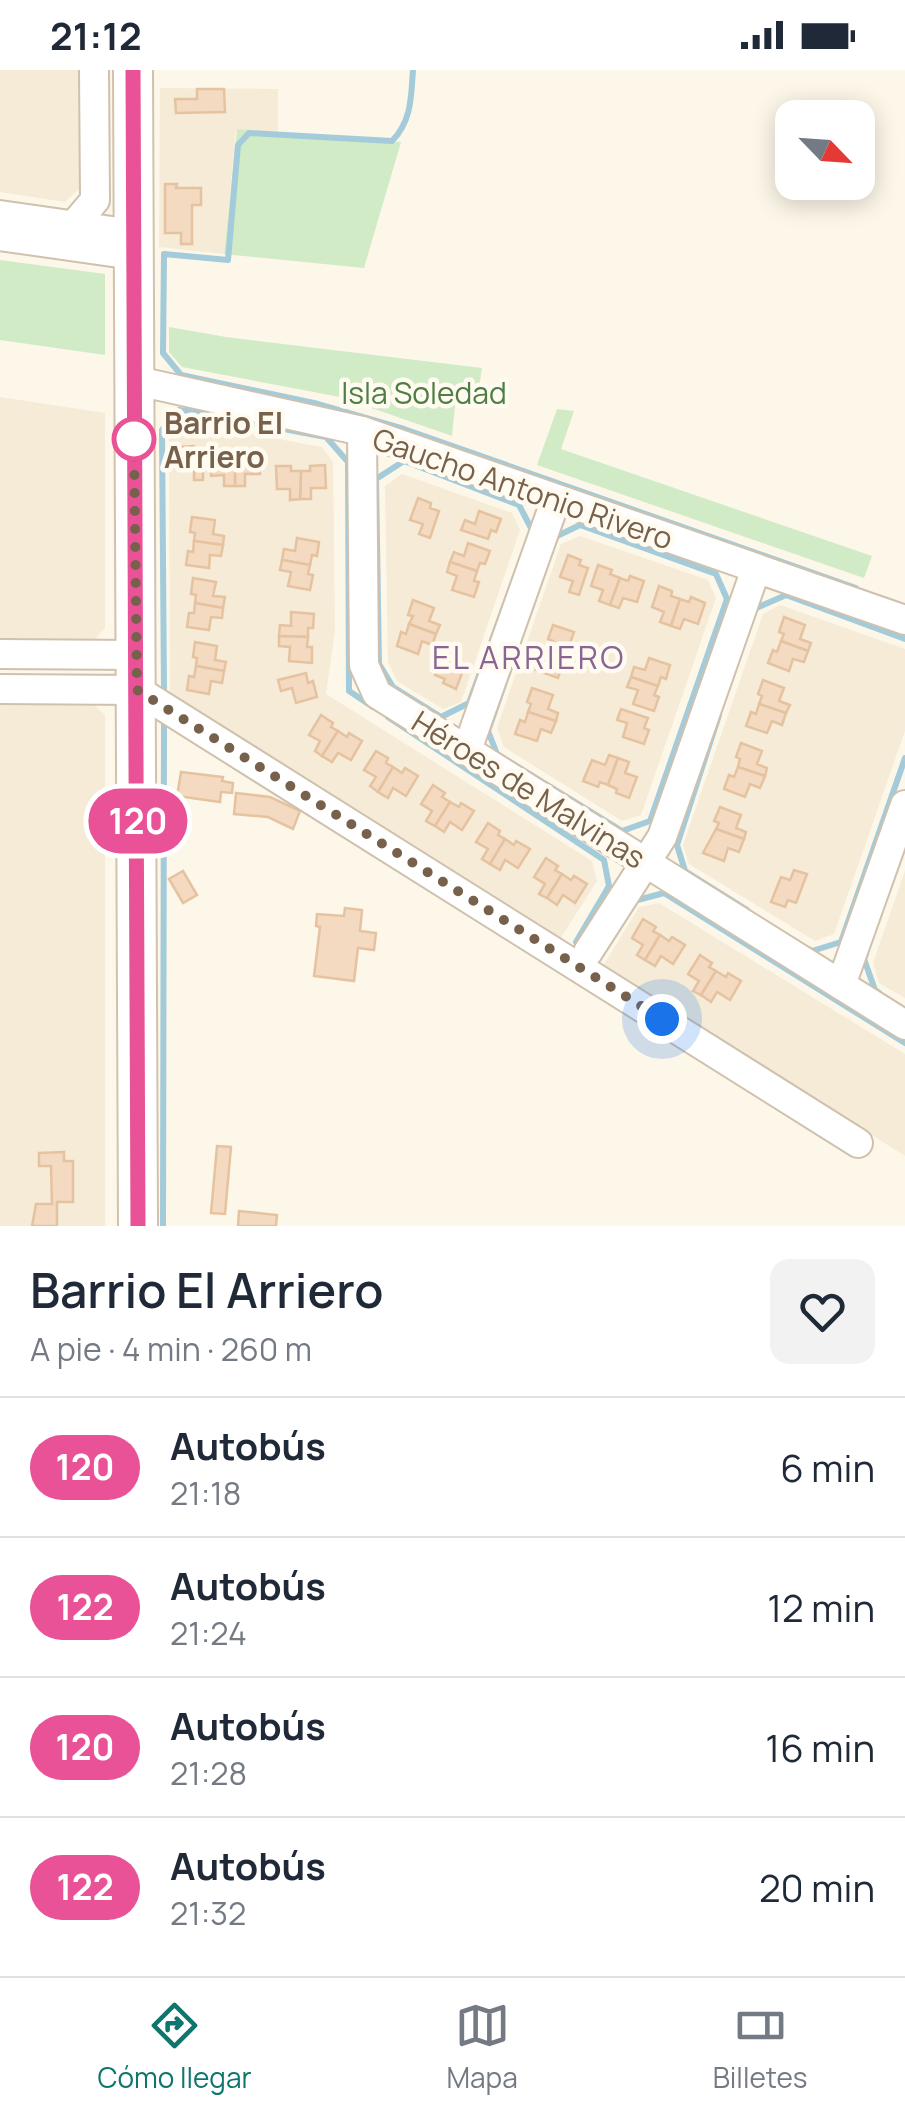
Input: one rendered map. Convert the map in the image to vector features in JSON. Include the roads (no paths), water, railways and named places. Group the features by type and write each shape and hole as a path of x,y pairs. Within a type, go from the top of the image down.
{"main road":[{"path":"133,70 138,1226"}],"street":[{"path":"74,226 95,200 94,70"},
{"path":"6,226 74,226 133,245"},
{"path":"6,226 133,245"},
{"name":"Gaucho Antonio Rivero","path":"134,380 362,432 905,620"},
{"name":"Héroes de Malvinas","path":"362,432 364,665 377,694 905,1025"},
{"path":"467,750 556,499"},
{"path":"588,952 662,836 756,569"},
{"path":"0,654 137,672 858,1143"},
{"path":"0,689 137,672"},
{"path":"841,985 905,805"}],"waterway":[{"path":"413,70 407,117 392,141 249,133 238,145 228,260 164,254 163,353 181,375 314,403 404,429 856,588"},
{"path":"164,692 162,430 179,410 326,437 348,462 349,691 373,707"},
{"path":"404,461 519,505 532,530 469,703 441,717 393,687 379,664 376,479 404,461"},
{"path":"580,525 716,574 727,599 650,821 622,831 497,754 488,731 555,537 580,525"},
{"path":"753,612 786,595 905,639"},
{"path":"719,715 677,845 685,871 747,910"},
{"path":"388,717 604,860 609,886 576,942"},
{"path":"163,1226 164,725"},
{"path":"808,949 841,942 905,758"},
{"path":"630,902 664,893 905,1043"},
{"path":"866,954 864,959 879,993"}],"place":[{"name":"Barrio El Arriero","path":"134,439"}],"district":[{"name":"EL ARRIERO","path":"529,657"}],"park label":[{"name":"Isla Soledad","path":"424,392"}]}
